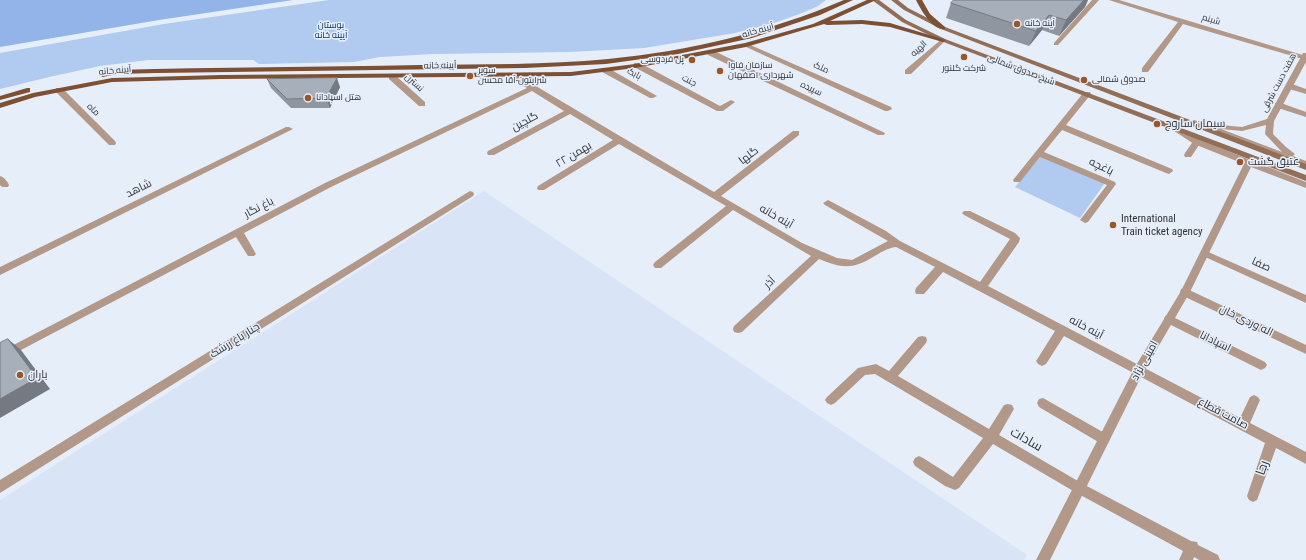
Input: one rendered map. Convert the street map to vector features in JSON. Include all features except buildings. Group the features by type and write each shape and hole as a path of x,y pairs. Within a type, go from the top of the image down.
{"main road":[{"path":"822,13 834,0"},
{"name":"آیینه خانه","path":"0,98 31,89 116,72 571,64 631,59 718,44 804,20 850,0"},
{"name":"آیینه خانه","path":"0,106 33,95 112,80 221,77 392,77 571,74 605,70 746,45 821,23 874,0"},
{"name":"شیخ صدوق شمالی","path":"874,0 904,21 943,40 1174,127 1251,160 1306,178"},
{"name":"شیخ صدوق شمالی","path":"894,0 906,9 943,28 1306,167"},
{"path":"919,0 927,15 943,28"},
{"path":"821,23 862,22 890,25 943,40"}],"street":[{"path":"1056,44 1096,0"},
{"name":"شبنم","path":"1112,0 1305,58"},
{"path":"1145,70 1182,21"},
{"name":"الهیه","path":"908,72 943,40"},
{"name":"ملک","path":"746,45 888,109"},
{"name":"سپیده","path":"711,52 881,133"},
{"name":"هفت دست شرقی","path":"1270,121 1305,58"},
{"name":"جنت","path":"637,65 720,109 731,102"},
{"name":"بابک","path":"605,70 653,96"},
{"name":"آینه خانه","path":"511,75 732,206 818,255 848,264 855,263 884,245 897,243 1139,370"},
{"name":"نسترن","path":"392,77 422,104"},
{"path":"1289,86 1306,92"},
{"name":"باغ نگار","path":"0,357 328,185 532,88"},
{"name":"ماه","path":"59,90 112,143"},
{"path":"1017,180 1087,94"},
{"path":"1278,105 1306,115"},
{"name":"گلچین","path":"491,153 570,111"},
{"name":"شیخ صدوق شمالی","path":"1172,116 1188,120 1306,164"},
{"path":"1188,120 1226,128 1242,129 1270,121 1269,134 1274,141 1283,149 1306,164"},
{"path":"1060,126 1169,171"},
{"name":"شیخ صدوق شمالی","path":"1174,127 1197,142 1251,160 1306,185"},
{"name":"شاهد","path":"0,271 289,129"},
{"name":"گلها","path":"715,196 796,133"},
{"name":"۲۲ بهمن","path":"541,188 620,140"},
{"path":"1188,155 1197,142"},
{"name":"باغچه","path":"1039,153 1112,184 1085,220"},
{"name":"امینی نژاد","path":"1043,560 1139,370 1206,254 1251,160"},
{"name":"چنار باغ زرشک","path":"0,488 470,194"},
{"path":"828,203 883,233 897,243"},
{"path":"658,265 732,206"},
{"path":"967,213 1012,235 1015,238 1014,242 982,287"},
{"path":"238,232 252,254"},
{"name":"صفا","path":"1206,254 1306,299"},
{"name":"آذر","path":"738,329 818,255"},
{"path":"920,291 942,266"},
{"name":"اله وردی خان","path":"1185,292 1306,350"},
{"name":"اسپادانا","path":"1169,319 1261,365"},
{"path":"1042,361 1062,330"},
{"path":"891,377 922,340"},
{"name":"سادات","path":"831,400 862,371 876,369 1079,488 1192,547 1213,560"},
{"name":"صامت قطاع","path":"1139,370 1306,458"},
{"path":"1243,425 1254,400"},
{"path":"1044,403 1104,439"},
{"path":"919,462 949,482 955,484 991,437 1008,409"},
{"name":"رجا","path":"1253,496 1272,440"},
{"path":"1186,560 1192,547"}],"shaded area":[{"path":"0,0 293,0 159,20 0,47"},
{"path":"484,191 1027,555 1024,560 0,560 0,500"}],"green space":[{"name":"بوستان آیینه خانه","path":"329,0 826,0 818,6 777,22 735,33 644,48 570,52 433,54 380,57 354,62 259,64 253,60 148,60 100,66 0,89 0,53 164,24"},
{"path":"1041,156 1105,183 1080,218 1015,187"}],"place":[{"name":"آینه خانه","path":"1017,24"},
{"name":"شرکت گلنور","path":"964,57"},
{"name":"پل فردوسی","path":"692,60"},
{"name":"سازمان فاوا شهرداری اصفهان","path":"720,71"},
{"name":"سوپر شرایتون-آقا محسن","path":"470,76"},
{"name":"صدوق شمالی","path":"1084,80"},
{"name":"هتل اسپادانا","path":"308,98"},
{"name":"سیمان ساروج","path":"1157,124"},
{"name":"عتیق گشت","path":"1240,162"},
{"name":"International Train ticket agency","path":"1113,225"},
{"name":"باران","path":"20,375"}]}
